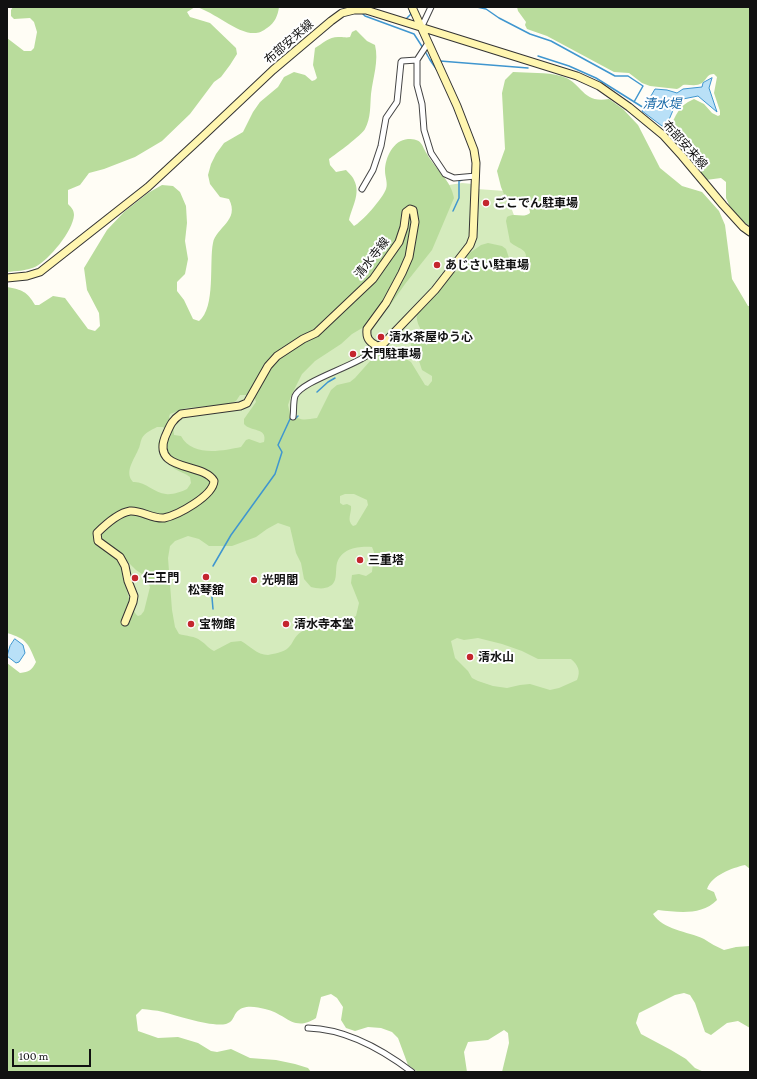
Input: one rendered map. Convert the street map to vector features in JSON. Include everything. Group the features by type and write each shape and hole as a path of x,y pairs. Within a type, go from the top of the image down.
{"main road":[{"path":"379,346 387,340 435,290 470,245 474,237 475,228 476,163 474,150 457,106 412,7"},
{"name":"布部安来線","path":"7,278 27,276 40,272 148,187 273,70 331,21 342,13 365,8 577,76 599,86 629,107 663,135 723,205 743,227 750,232"},
{"name":"清水寺線","path":"126,622 134,600 134,592 128,581 125,566 120,557 98,541 97,533 105,525 128,512 133,511 164,518 174,514 211,491 214,484 214,481 209,475 173,463 167,458 163,448 163,443 173,419 181,414 240,406 247,403 268,366 277,356 303,339 316,333 373,279 399,242 404,227 406,212 410,209 413,210 415,222 409,257 386,303 367,329 370,342 379,346"}],"street":[{"path":"421,27 424,24 431,7"},
{"path":"428,43 417,60 417,85 422,104 424,130 431,153 445,174 454,178 476,176"},
{"path":"362,189 373,170 382,146 386,118 397,102 400,62 417,60"},
{"path":"293,418 295,397 298,391 313,382 365,358 374,352 379,346"},
{"path":"308,1028 318,1028 349,1036 392,1057 412,1072"}],"green space":[{"path":"13,7 195,7 187,12 190,17 210,23 236,48 237,54 221,77 214,82 190,114 162,141 135,157 89,173 80,185 68,190 68,204 73,210 74,215 73,222 65,237 47,258 35,267 7,272 7,38 24,51 31,51 34,48 37,32 34,22 30,18 14,19 11,16 11,10"},
{"path":"196,7 279,7 277,16 270,26 256,33 249,33 234,27 211,13"},
{"path":"517,7 750,7 750,226 734,216 726,198 726,182 721,178 706,180 674,141 672,123 681,107 688,102 694,99 704,104 712,113 718,116 720,115 714,93 717,77 714,74 708,76 700,84 683,85 677,89 650,86 642,83 629,73 614,72 547,36 527,29 525,25 526,22 518,11"},
{"path":"356,30 367,41 375,45 376,57 367,125 359,136 329,159 330,165 336,172 346,170 353,178 356,185 357,190 355,200 349,220 354,226 358,224 377,204 387,187 385,166 388,155 394,146 403,140 408,139 419,141 431,160 447,180 454,198 432,250 391,304 374,321 352,334 341,344 315,361 302,374 288,405 290,414 297,418 317,418 331,390 337,385 350,382 371,360 381,352 393,351 411,362 425,385 428,386 432,381 432,376 422,370 419,361 411,348 411,339 420,332 417,312 448,275 464,268 467,255 481,245 488,243 502,246 506,249 512,267 514,268 523,265 526,256 525,253 523,250 510,242 506,221 507,217 513,215 527,215 530,211 527,205 520,200 512,201 506,199 497,171 505,149 502,93 505,80 513,72 543,73 561,76 574,83 587,96 600,100 609,99 623,109 638,125 660,168 682,186 702,192 719,211 725,225 732,279 748,306 750,306 750,869 745,865 740,866 723,873 713,880 707,889 714,892 717,900 704,909 689,912 658,910 653,914 663,924 676,930 697,936 724,950 750,946 750,1028 738,1021 727,1023 711,1035 705,1032 695,1003 690,995 684,993 675,995 639,1013 636,1023 641,1034 686,1059 695,1068 704,1072 502,1072 509,1043 508,1033 504,1030 488,1040 468,1042 464,1052 467,1072 418,1072 408,1065 398,1038 392,1032 381,1028 368,1027 355,1031 346,1028 341,1020 343,1007 337,998 331,994 321,997 316,1018 308,1022 301,1023 290,1021 272,1011 254,1007 242,1008 236,1013 230,1022 219,1025 203,1023 152,1010 142,1009 136,1015 138,1031 158,1038 178,1037 198,1043 211,1051 217,1052 231,1049 250,1058 276,1060 295,1064 308,1068 311,1072 7,1072 7,663 20,673 30,670 36,662 29,646 23,640 7,633 7,287 24,292 35,305 39,305 53,296 65,298 88,329 95,331 100,326 99,313 87,290 84,268 107,230 124,212 148,193 162,185 173,186 180,192 186,206 187,223 185,241 188,259 185,274 177,282 177,291 184,300 193,319 199,321 204,315 208,306 210,296 213,243 218,232 230,218 232,213 232,207 229,199 220,197 210,184 208,175 216,154 224,143 243,132 260,102 278,87 284,77 294,72 305,75 312,81 317,78 313,65 315,48 327,40 336,37 350,37 352,32","holes":["240,395 246,395 255,399 256,402 244,419 244,424 261,432 265,437 264,442 260,443 249,439 246,440 241,447 208,451 192,447 186,443 181,436 174,435 173,425 169,417 170,414 186,408 230,404 236,401","157,427 163,427 168,432 167,438 161,438 158,443 159,447 164,458 169,464 190,477 191,483 187,489 176,493 166,494 157,492 142,483 133,482 130,478 129,474 131,466 139,449 142,438 146,433","345,494 354,494 367,500 368,505 356,525 353,526 350,521 351,506 340,503 340,496","278,523 290,527 296,553 301,563 304,579 311,587 318,588 325,588 333,584 337,563 343,554 351,549 372,547 374,552 372,572 366,576 359,574 352,575 351,583 359,603 356,616 351,618 332,619 322,622 299,634 286,649 278,653 268,655 257,652 241,641 231,642 214,651 196,638 179,634 175,627 172,610 168,558 170,546 175,541 188,536 199,539 209,546 232,546 256,537","124,558 136,570 145,576 150,587 144,611 141,615 138,616 132,607 120,560","457,638 464,640 478,638 502,644 522,651 538,659 571,659 577,666 579,674 577,680 559,688 550,690 530,684 507,688 493,686 472,678 468,671 455,658 451,641"]},
{"path":"462,183 473,184 477,189 505,191 515,218 531,242 542,634 584,668 575,692 112,697 117,436 442,186"}],"water":[{"name":"清水堤","path":"712,78 709,88 717,112 698,96 683,99 674,108 668,122 670,132 642,111 655,89 677,93 683,89 702,87 703,83"},
{"path":"15,639 23,645 25,653 19,662 16,663 7,656 10,646"}],"waterway":[{"path":"477,7 486,9 499,18 530,34 551,41 615,76 628,76 643,86 634,102"},
{"path":"361,12 365,16 414,34 423,48"},
{"path":"407,18 411,14 410,12"},
{"path":"425,51 430,60 434,60"},
{"path":"538,56 569,66 596,78 644,108"},
{"path":"430,60 437,70"},
{"path":"440,61 528,68"},
{"path":"453,211 459,198 459,181 462,180"},
{"path":"317,392 335,378"},
{"path":"213,566 231,535 275,474 282,452 278,445 290,419 298,416"},
{"path":"211,586 213,609"}],"place":[{"name":"ごこでん駐車場","path":"486,203"},
{"name":"あじさい駐車場","path":"437,265"},
{"name":"清水茶屋ゆう心","path":"381,337"},
{"name":"大門駐車場","path":"353,354"},
{"name":"三重塔","path":"360,560"},
{"name":"松琴舘","path":"206,577"},
{"name":"仁王門","path":"135,578"},
{"name":"光明閣","path":"254,580"},
{"name":"宝物館","path":"191,624"},
{"name":"清水寺本堂","path":"286,624"},
{"name":"清水山","path":"470,657"}]}
